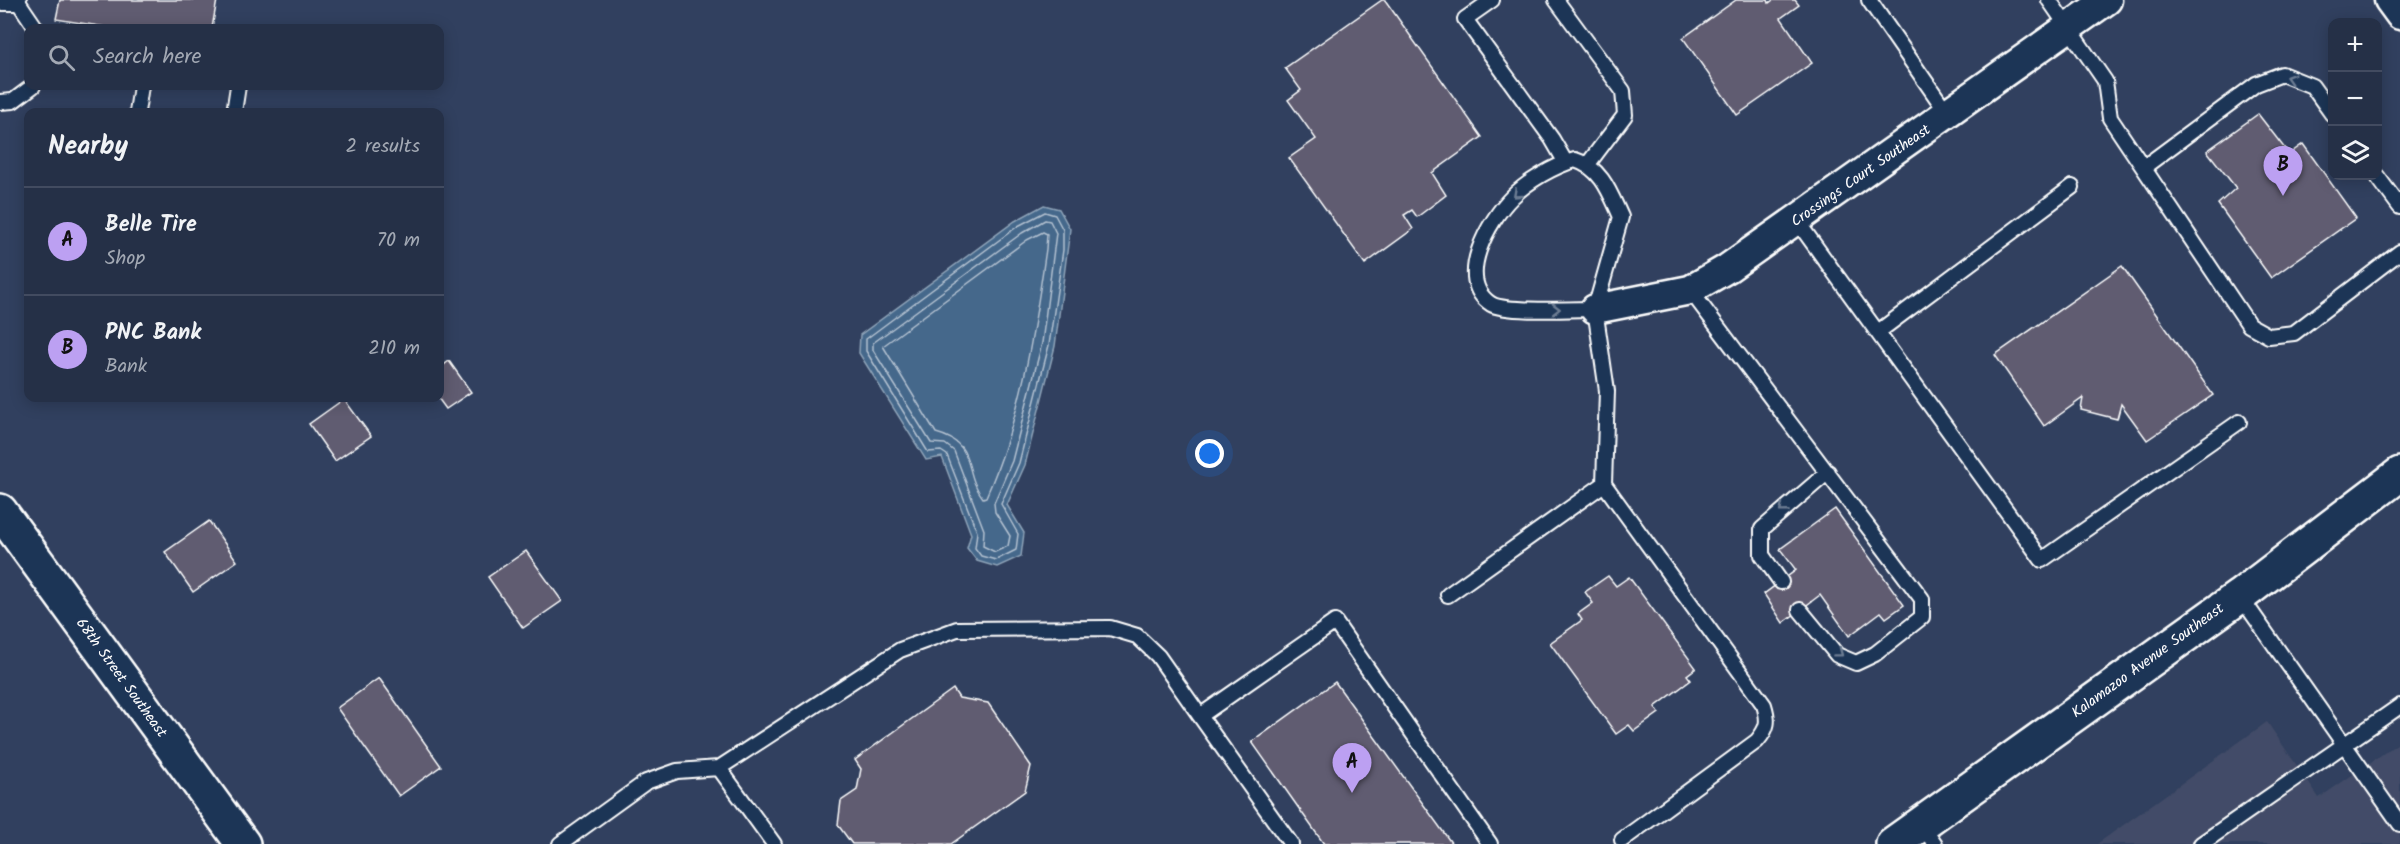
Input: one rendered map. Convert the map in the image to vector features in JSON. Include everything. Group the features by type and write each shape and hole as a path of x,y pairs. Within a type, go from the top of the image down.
{"main road":[{"name":"Kalamazoo Avenue Southeast","path":"1893,844 1928,834 2400,474"},
{"name":"68th Street Southeast","path":"0,511 243,844"}],"street":[{"name":"Crossings Court Southeast","path":"1595,309 1690,290 1797,221 2107,0"},
{"path":"2389,0 2400,15"}],"lane":[{"path":"1492,0 1465,19 1552,139 1566,163"},
{"path":"1556,0 1623,91 1625,115 1588,164"},
{"path":"1869,0 1948,114"},
{"path":"2049,0 2105,81 2110,118 2249,325 2269,336 2294,333 2400,252"},
{"path":"0,3 19,2 33,24"},
{"path":"2144,167 2256,84 2282,75 2312,86 2328,108"},
{"path":"0,102 13,101 28,90"},
{"path":"138,108 140,90"},
{"path":"235,108 237,90"},
{"path":"1595,309 1539,309 1493,305 1477,290 1473,273 1481,246 1492,225 1512,198 1530,183 1575,160 1588,164 1602,178 1621,217 1595,309 1607,391 1604,484 1764,705 1769,720 1766,731 1757,741 1622,840"},
{"path":"2380,180 2400,207"},
{"path":"1878,332 2072,187"},
{"path":"1797,221 2042,560 2239,422"},
{"path":"1690,290 1913,584 1922,599 1922,616 1875,654 1856,663 1837,655 1800,610"},
{"path":"1781,582 1762,555 1762,529 1828,472"},
{"path":"1449,595 1604,484"},
{"path":"2240,596 2400,824"},
{"path":"1200,716 1335,622 1490,844"},
{"path":"560,844 646,782 677,771 719,768 900,650 957,629 1110,628 1137,636 1158,656 1291,844"},
{"path":"2201,844 2400,706"},
{"path":"719,768 774,844"}],"shaded area":[{"path":"2267,722 2319,798 2400,742 2400,844 2097,844"}],"water":[{"path":"1044,205 1059,209 1070,229 1055,346 1025,465 1007,505 1024,533 1021,556 997,567 977,561 967,548 971,534 942,457 926,460 859,353 860,335 1015,221"}],"building":[{"path":"60,0 217,0 213,24 87,24 56,19"},
{"path":"1385,0 1482,137 1432,173 1446,195 1417,217 1412,210 1404,215 1413,229 1365,264 1289,158 1316,139 1288,100 1301,90 1285,68"},
{"path":"1736,0 1768,0 1769,3 1773,0 1795,0 1799,5 1781,18 1812,63 1737,115 1683,38"},
{"path":"2258,114 2289,154 2303,144 2356,218 2271,278 2218,204 2236,188 2207,151"},
{"path":"2122,266 2213,395 2147,440 2121,404 2117,419 2081,410 2083,398 2044,426 1995,355"},
{"path":"449,361 471,392 446,409 441,402 444,402 444,365"},
{"path":"340,402 346,402 371,436 335,461 309,424"},
{"path":"1835,509 1904,605 1886,618 1881,612 1849,636 1820,595 1783,623 1764,594 1796,570 1780,549"},
{"path":"209,521 237,561 193,592 165,552"},
{"path":"526,551 562,601 523,628 488,577"},
{"path":"1608,576 1616,586 1629,577 1696,668 1687,675 1691,680 1655,707 1659,713 1634,731 1629,725 1616,734 1550,643 1582,620 1578,614 1593,603 1585,592"},
{"path":"379,678 441,766 399,796 337,708"},
{"path":"1335,682 1452,844 1324,844 1252,742"},
{"path":"953,689 959,698 988,703 1031,766 1025,791 951,844 852,844 838,825 841,801 857,790 861,769 855,760"}],"place":[{"name":"PNC Bank","path":"2283,196"},
{"name":"Belle Tire","path":"1352,793"}]}
